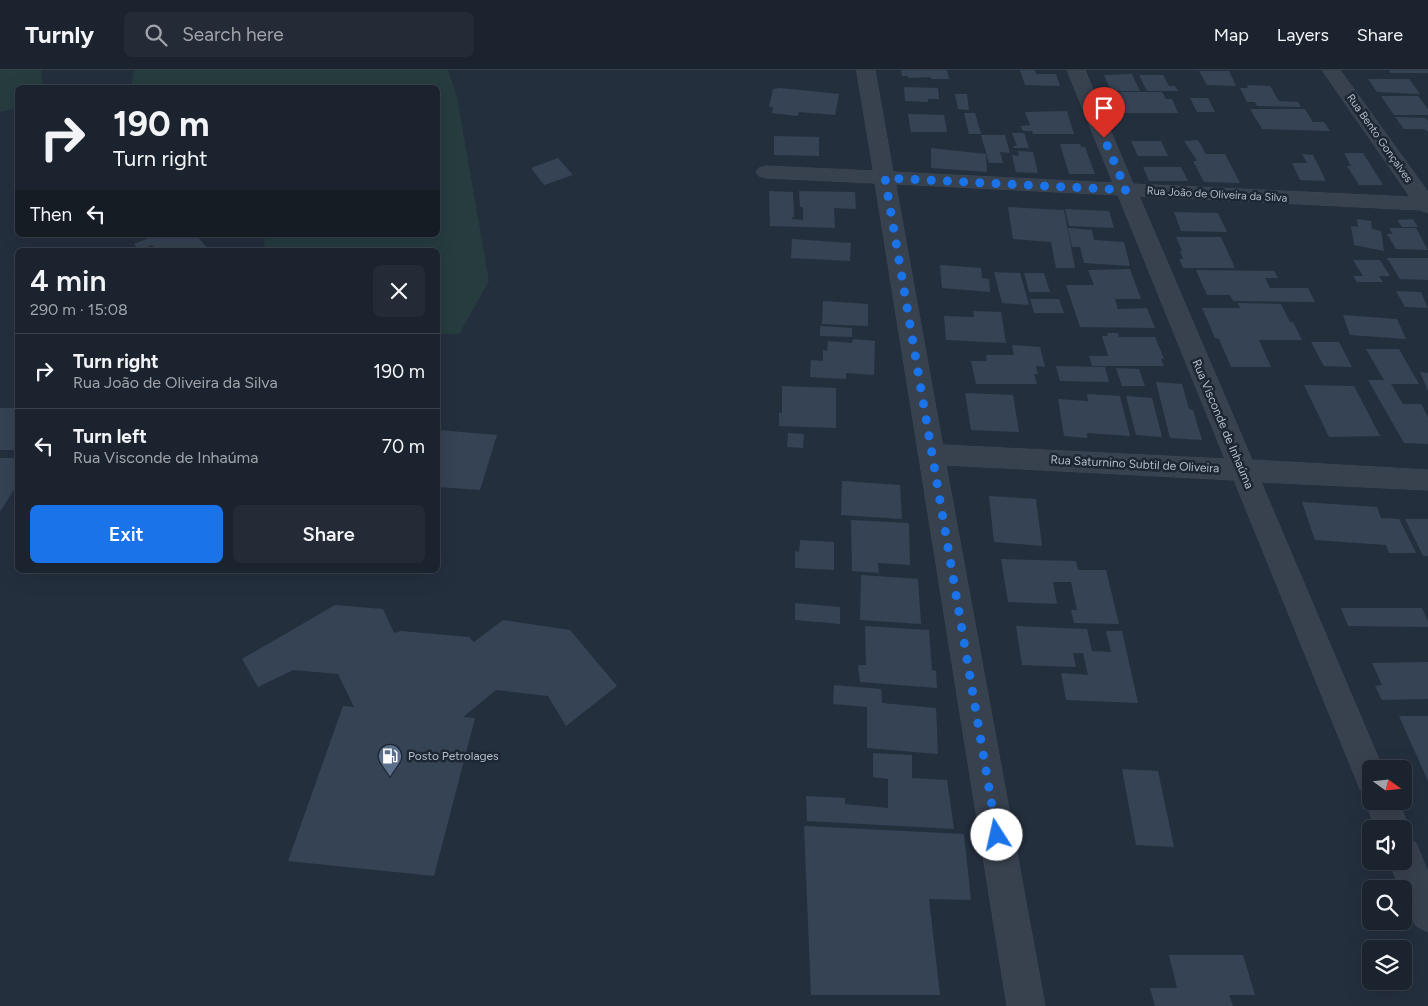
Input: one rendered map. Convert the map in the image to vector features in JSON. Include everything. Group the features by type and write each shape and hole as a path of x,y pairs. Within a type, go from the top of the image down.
{"street":[{"path":"866,70 1026,1006"},
{"name":"Rua Visconde de Inhaúma","path":"1076,70 1364,760"},
{"name":"Rua Bento Gonçalves","path":"1331,70 1427,205"},
{"name":"Rua João de Oliveira da Silva","path":"766,172 1427,205"},
{"name":"Rua Saturnino Subtil de Oliveira","path":"932,454 1428,480"},
{"path":"1410,870 1428,914"}],"green space":[{"path":"0,70 41,70 43,85 15,85 15,108 0,112"},
{"path":"134,70 448,70 457,97 489,281 459,334 440,334 440,248 264,248 265,237 440,237 440,85 131,85"}],"building":[{"path":"901,70 947,70 949,79 931,79 931,77 908,78 908,76 902,76"},
{"path":"1020,70 1035,70 1036,74 1056,74 1060,86 1025,85"},
{"path":"1389,70 1428,70 1428,73 1391,73"},
{"path":"1199,71 1229,71 1236,86 1207,85"},
{"path":"1132,74 1140,91 1111,91 1104,75"},
{"path":"1139,75 1163,75 1169,86 1175,86 1178,91 1147,91"},
{"path":"1368,79 1409,79 1420,94 1377,92"},
{"path":"1247,85 1270,86 1279,101 1298,102 1301,107 1257,106 1255,102 1247,102 1240,88 1248,88"},
{"path":"904,87 938,88 939,99 928,99 928,102 905,101"},
{"path":"780,88 839,94 835,115 799,112 798,116 772,113 773,107 769,107 773,89"},
{"path":"1109,92 1162,92 1166,99 1172,99 1178,113 1118,113"},
{"path":"955,94 967,94 969,110 958,109"},
{"path":"1381,96 1418,96 1428,109 1428,115 1394,115"},
{"path":"1190,98 1208,98 1215,112 1197,112"},
{"path":"1250,109 1305,109 1313,122 1324,122 1330,131 1262,129"},
{"path":"1067,111 1074,134 1033,134 1032,131 1023,131 1020,126 1030,125 1025,112"},
{"path":"964,113 975,113 981,134 969,134"},
{"path":"908,114 944,115 947,132 911,132"},
{"path":"1395,117 1425,118 1428,121 1428,132 1424,129 1404,129"},
{"path":"1012,133 1024,133 1029,148 1014,148 1013,146 1017,146"},
{"path":"981,135 1005,135 1010,153 1000,152 1003,163 989,163"},
{"path":"774,136 819,137 819,156 774,155"},
{"path":"1198,140 1206,154 1225,154 1240,183 1204,182 1193,161 1197,161 1184,141"},
{"path":"1131,141 1161,141 1168,156 1138,156"},
{"path":"1060,144 1080,144 1081,147 1085,147 1095,174 1069,174"},
{"path":"931,148 986,154 987,172 931,168"},
{"path":"1018,151 1033,152 1038,173 1016,172 1012,155 1019,156"},
{"path":"1344,153 1363,153 1383,185 1359,185 1347,166 1351,166"},
{"path":"1302,154 1313,155 1326,181 1300,180 1292,163 1307,163"},
{"path":"558,158 573,175 544,185 531,168"},
{"path":"1143,167 1181,167 1188,181 1149,181"},
{"path":"769,191 793,192 794,218 792,217 792,219 803,220 803,207 800,207 799,191 855,192 856,209 834,208 835,228 770,226"},
{"path":"1008,207 1064,210 1075,268 1056,268 1051,242 1013,239"},
{"path":"1065,209 1109,211 1114,228 1069,226"},
{"path":"1174,212 1218,213 1227,232 1181,231"},
{"path":"1357,219 1371,221 1372,229 1381,231 1384,251 1354,245 1351,226 1358,227"},
{"path":"1413,219 1418,227 1402,227 1397,220"},
{"path":"1068,228 1092,230 1094,240 1124,242 1130,266 1084,263 1080,247 1072,247"},
{"path":"1389,228 1416,228 1428,250 1396,249 1387,234 1393,234"},
{"path":"151,237 198,237 207,248 155,248 152,245 137,248 134,244"},
{"path":"1176,237 1221,237 1235,268 1183,268 1179,259 1183,259 1180,251 1182,251"},
{"path":"792,239 851,243 850,261 791,258"},
{"path":"1387,258 1428,258 1428,280 1400,279"},
{"path":"1353,260 1380,260 1390,276 1379,276 1383,282 1357,282 1353,276 1363,276"},
{"path":"940,265 981,268 982,278 989,279 990,292 942,288"},
{"path":"1130,269 1141,299 1115,299 1118,309 1147,308 1155,328 1080,327 1066,285 1094,285 1088,270"},
{"path":"1196,270 1274,271 1278,278 1265,278 1270,288 1308,288 1315,302 1233,301 1230,295 1207,295"},
{"path":"994,272 1020,273 1029,305 1002,303"},
{"path":"1024,273 1044,273 1050,292 1029,292"},
{"path":"1396,291 1421,292 1428,308 1405,307"},
{"path":"1030,299 1059,299 1064,313 1034,313"},
{"path":"823,301 868,304 868,326 822,324"},
{"path":"1238,303 1281,304 1302,340 1259,340 1271,367 1231,367 1219,339 1215,338 1202,308 1240,308"},
{"path":"973,311 1001,312 1006,343 946,340 944,316 974,317"},
{"path":"1343,315 1397,319 1406,339 1350,335"},
{"path":"820,326 852,328 852,337 820,336"},
{"path":"1107,333 1118,333 1119,337 1155,337 1164,359 1161,359 1164,366 1092,366 1089,356 1108,356 1102,336 1108,336"},
{"path":"853,339 875,341 874,375 846,373 846,379 810,377 811,360 823,361 823,350 827,351 828,341 852,343"},
{"path":"1311,342 1339,342 1352,367 1324,366"},
{"path":"1012,345 1040,347 1045,367 1036,366 1038,374 1034,374 1037,384 976,384 971,361 987,361 986,355 1014,355"},
{"path":"1366,349 1399,349 1419,384 1391,384 1403,404 1421,404 1428,417 1428,444 1404,443 1368,380 1384,380"},
{"path":"1056,366 1105,367 1109,382 1060,381"},
{"path":"1116,368 1139,369 1145,386 1122,386"},
{"path":"1420,372 1428,373 1428,391"},
{"path":"1156,382 1182,384 1189,409 1193,410 1202,440 1170,438"},
{"path":"1304,385 1354,386 1380,436 1329,437"},
{"path":"782,386 836,388 836,428 779,426 779,413 782,413"},
{"path":"965,393 1013,395 1019,432 971,430"},
{"path":"1087,394 1120,396 1130,436 1087,433 1087,438 1064,436 1058,399 1088,401"},
{"path":"1126,396 1152,398 1162,437 1136,435"},
{"path":"0,408 15,408 15,450 0,450"},
{"path":"440,430 497,435 480,490 440,487"},
{"path":"788,433 804,434 803,448 787,447"},
{"path":"0,458 15,458 15,488 0,512"},
{"path":"842,481 900,485 902,519 841,515"},
{"path":"989,496 1036,499 1042,546 994,542"},
{"path":"1302,502 1377,507 1381,518 1399,519 1416,553 1389,553 1386,545 1315,540"},
{"path":"1405,519 1428,519 1428,556 1423,556"},
{"path":"851,520 909,523 910,565 878,563 879,573 852,571"},
{"path":"800,540 834,542 834,570 795,568 795,551 799,552"},
{"path":"1001,559 1076,561 1078,570 1106,570 1119,624 1074,623 1071,610 1077,610 1071,582 1053,582 1057,604 1008,602"},
{"path":"861,575 918,579 921,624 860,620"},
{"path":"795,603 840,607 840,624 795,620"},
{"path":"335,605 383,609 394,633 401,631 469,637 474,642 503,620 570,630 617,686 566,726 548,696 496,690 463,717 475,718 434,876 288,861 343,706 354,707 338,674 293,670 258,687 242,659"},
{"path":"1341,608 1422,608 1428,621 1428,627 1348,626"},
{"path":"865,626 929,630 932,670 936,671 937,688 860,682 858,665 866,665"},
{"path":"1016,626 1087,629 1092,651 1111,652 1106,631 1122,631 1138,703 1066,700 1061,673 1088,675 1083,653 1073,653 1076,667 1022,665"},
{"path":"1428,662 1428,699 1382,700 1375,686 1382,685 1372,663"},
{"path":"834,685 881,689 882,703 936,708 938,754 867,748 867,707 833,704"},
{"path":"1399,716 1428,716 1428,781"},
{"path":"873,753 912,755 912,778 947,780 954,829 807,821 806,796 845,798 845,804 888,808 888,779 873,777"},
{"path":"1122,769 1158,771 1174,847 1136,845"},
{"path":"804,826 964,834 971,900 929,899 940,995 811,995"},
{"path":"1169,955 1243,955 1255,995 1229,995 1233,1006 1155,1006 1150,988 1177,988"}],"place":[{"name":"Posto Petrolages","path":"390,777"}],"route":[{"path":"997,835 885,178 1126,190 1104,138"}]}
